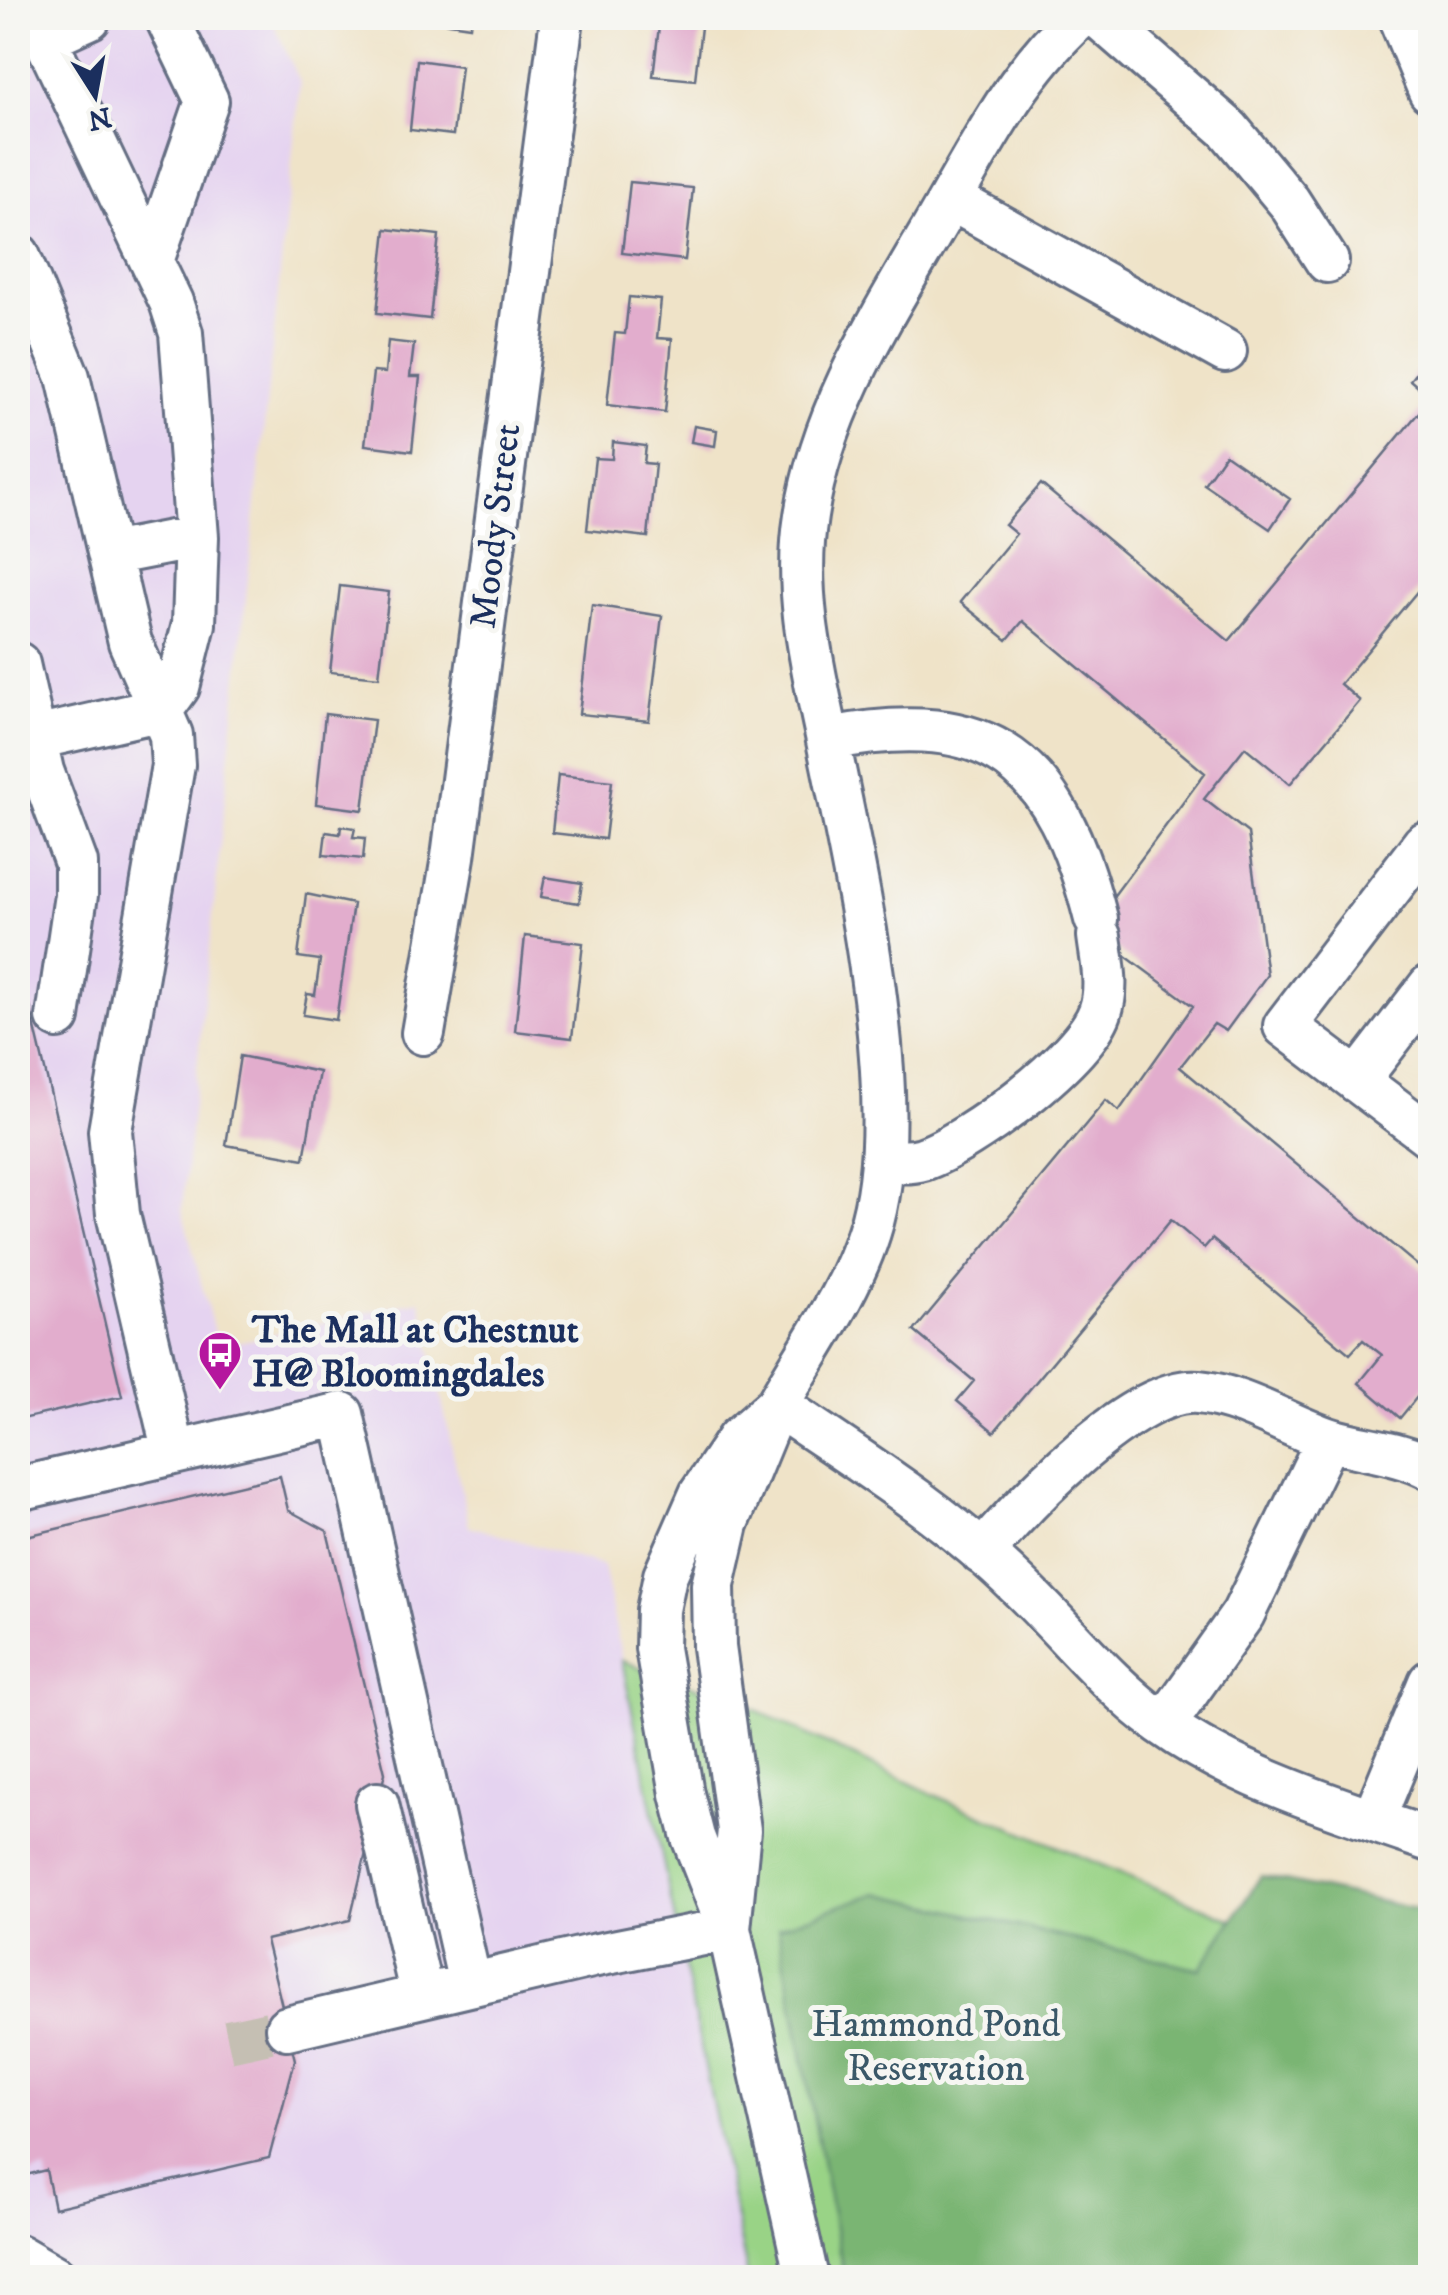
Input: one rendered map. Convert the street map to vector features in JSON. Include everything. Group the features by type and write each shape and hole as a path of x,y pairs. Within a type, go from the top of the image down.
{"street":[{"path":"26,740 162,709 178,687 194,624 197,537 181,333 152,261 46,38 89,18"},
{"path":"152,261 207,101 167,18"},
{"name":"Moody Street","path":"424,1033 454,856 562,18"},
{"path":"730,1929 740,1830 714,1647 713,1585 732,1510 777,1406 863,1248 885,1160 870,983 803,588 806,518 816,465 855,368 1030,66 1078,18"},
{"path":"1100,18 1228,129 1279,190 1327,261"},
{"path":"1400,18 1430,92"},
{"path":"951,199 1226,350"},
{"path":"18,255 68,377 130,642 171,734 172,764 110,1131 118,1214 174,1453"},
{"path":"110,554 197,537"},
{"path":"18,664 26,740 76,863 76,894 58,1017"},
{"path":"828,739 905,727 946,732 985,745 1020,764 1065,821 1097,927 1106,984 1088,1036 1045,1081 942,1150 906,1162 885,1160"},
{"path":"1430,849 1424,844 1285,1026 1430,1136"},
{"path":"1358,1081 1430,986"},
{"path":"982,1553 1028,1499 1147,1404 1196,1392 1328,1438 1406,1456 1430,1468"},
{"path":"777,1406 888,1480 982,1553 1108,1679 1164,1725 1266,1778 1430,1840"},
{"path":"777,1406 738,1439 701,1494 672,1558 658,1610 662,1687 682,1794 693,1838 730,1929 807,2278"},
{"path":"18,1490 342,1414 470,1984"},
{"path":"1164,1725 1243,1614 1328,1438"},
{"path":"1373,1820 1430,1682"},
{"path":"377,1804 422,1996"},
{"path":"287,2028 470,1984 730,1929"},
{"path":"18,2256 56,2278"}],"shaded area":[{"path":"18,18 271,18 300,82 182,1210 218,1347 420,1300 469,1526 603,1566 748,2277 18,2277"}],"green space":[{"name":"Hammond Pond Reservation","path":"622,1661 737,1701 943,1799 1229,1918 1430,1995 1430,2277 748,2277"},
{"name":"Hammond Pond Reservation","path":"1261,1876 1430,1912 1430,2277 844,2277 778,1927 877,1893 1200,1969"}],"building":[{"path":"416,18 471,18 470,26"},
{"path":"660,18 702,18 695,80 653,76"},
{"path":"417,60 461,66 453,135 410,130"},
{"path":"630,182 693,188 685,260 622,253"},
{"path":"386,229 439,235 430,319 377,313"},
{"path":"629,297 661,300 657,338 672,339 665,412 607,405 615,333 625,334"},
{"path":"388,341 414,344 410,377 420,377 412,451 365,445 373,372 385,373"},
{"path":"1430,355 1430,397 1410,380"},
{"path":"1430,399 1430,576 1340,684 1360,701 1290,784 1245,747 1204,799 1248,833 1267,975 1226,1031 1214,1024 1180,1067 1430,1276 1430,1381 1400,1418 1359,1383 1382,1355 1363,1340 1350,1354 1212,1239 1204,1248 1171,1220 994,1432 957,1401 974,1381 914,1331 1106,1100 1119,1111 1193,1006 1089,929 1205,773 1023,621 1007,640 960,602 1016,534 1005,525 1041,484 1229,641"},
{"path":"694,426 717,430 715,446 691,442"},
{"path":"613,442 646,446 644,463 655,464 648,537 587,530 595,458 612,459"},
{"path":"1225,454 1290,499 1270,529 1204,484"},
{"path":"340,586 389,592 379,677 330,672"},
{"path":"592,605 662,616 649,721 579,714"},
{"path":"325,714 374,720 363,810 316,804"},
{"path":"558,775 612,781 605,839 552,833"},
{"path":"341,826 355,828 353,837 365,838 363,859 323,855 326,832 340,834"},
{"path":"545,877 582,883 579,903 541,897"},
{"path":"306,894 353,904 336,1020 303,1015 307,994 315,995 320,960 298,957"},
{"path":"525,936 583,943 572,1038 515,1031"},
{"path":"18,956 122,1396 18,1420"},
{"path":"240,1056 319,1072 304,1159 226,1145"},
{"path":"280,1476 288,1510 327,1531 385,1773 350,1920 266,1940 295,2060 269,2158 54,2208 46,2170 18,2177 18,1538"}],"tunnel":[{"path":"228,2041 287,2028"}],"place":[{"name":"The Mall at Chestnut H@ Bloomingdales","path":"220,1391"}]}
